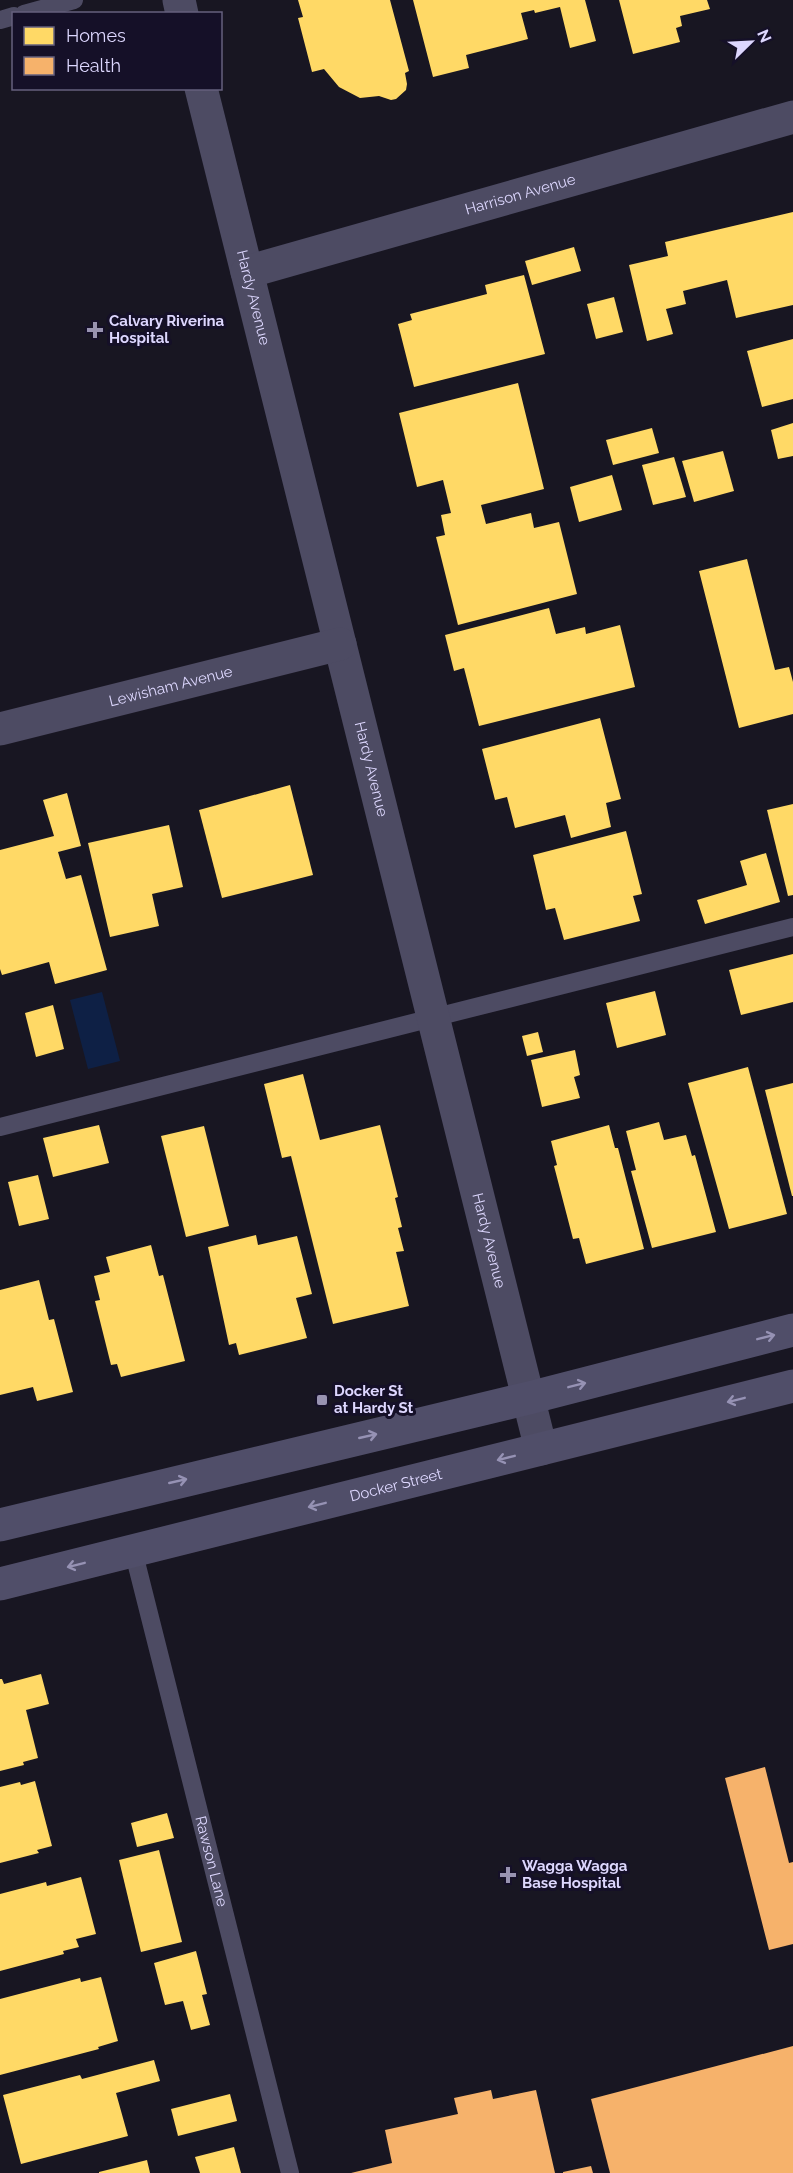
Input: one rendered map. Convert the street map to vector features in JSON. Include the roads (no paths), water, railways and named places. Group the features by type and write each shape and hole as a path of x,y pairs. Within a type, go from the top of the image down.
{"main road":[{"path":"0,1525 528,1398 793,1330"},
{"name":"Docker Street","path":"0,1584 793,1386"}],"street":[{"name":"Hardy Avenue","path":"202,90 541,1449"},
{"name":"Harrison Avenue","path":"247,272 793,117"},
{"name":"Lewisham Avenue","path":"0,729 340,644"}],"lane":[{"path":"31,12 74,0"},
{"path":"0,1127 793,927"},
{"name":"Rawson Lane","path":"133,1550 290,2173"}],"water":[{"path":"102,992 120,1061 88,1069 70,1000"}],"place":[{"name":"Calvary Riverina Hospital","path":"95,330"},
{"name":"Docker St at Hardy St","path":"322,1400"},
{"name":"Wagga Wagga Base Hospital","path":"508,1875"}]}
